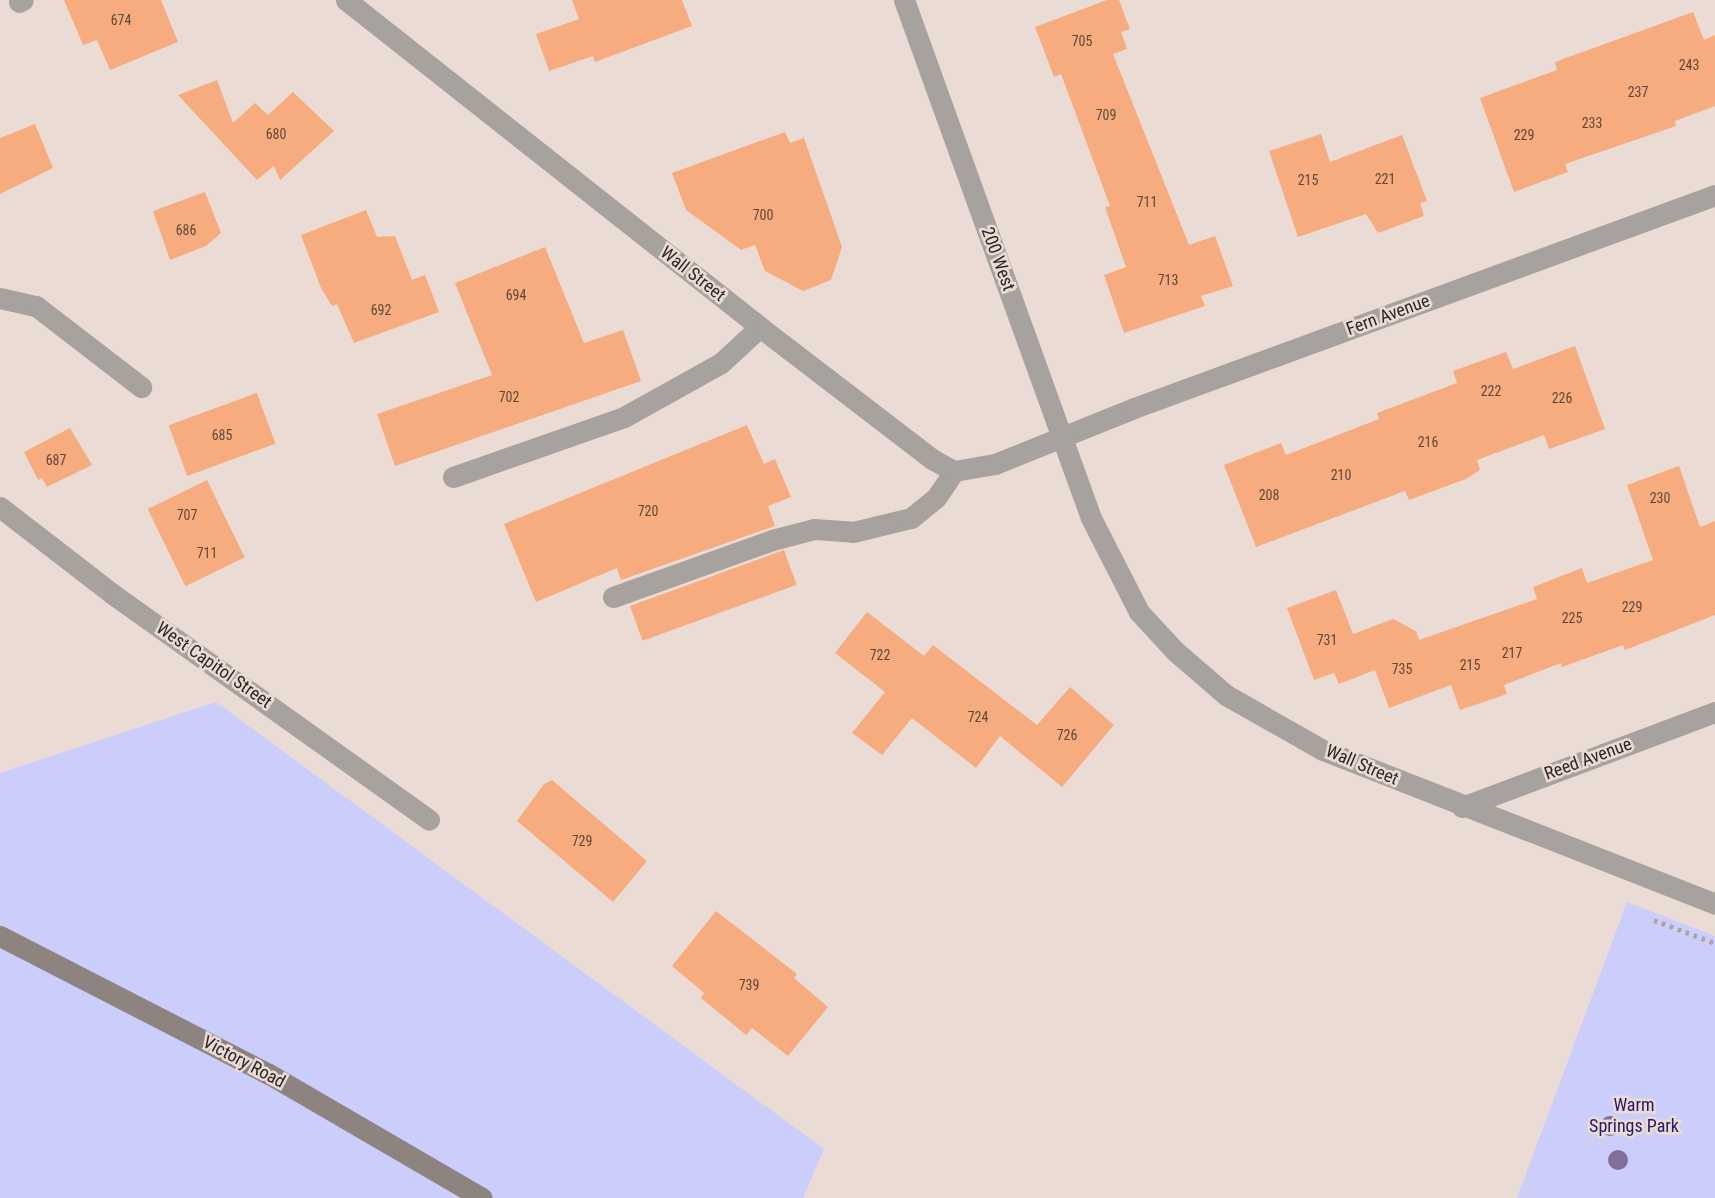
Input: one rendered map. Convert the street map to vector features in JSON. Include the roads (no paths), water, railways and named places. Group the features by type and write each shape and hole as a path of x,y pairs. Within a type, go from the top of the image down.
{"main road":[{"name":"Victory Road","path":"0,936 269,1074 482,1198"}],"street":[{"name":"Wall Street","path":"346,0 760,327 932,459 954,471"},
{"name":"200 West","path":"904,0 1091,518"},
{"name":"Fern Avenue","path":"1062,436 1715,195"},
{"path":"0,298 36,306 141,387"},
{"path":"453,477 624,417 721,363 760,327"},
{"path":"612,597 772,540 814,529 853,532 911,518 936,498 954,471 995,464 1062,436"},
{"name":"West Capitol Street","path":"0,506 114,595 429,820"},
{"name":"Wall Street","path":"1091,518 1139,612 1175,651 1226,695 1323,750 1462,807 1715,904"},
{"name":"Reed Avenue","path":"1462,807 1715,712"}],"park label":[{"name":"Warm Springs Park","path":"1634,1116"}]}
